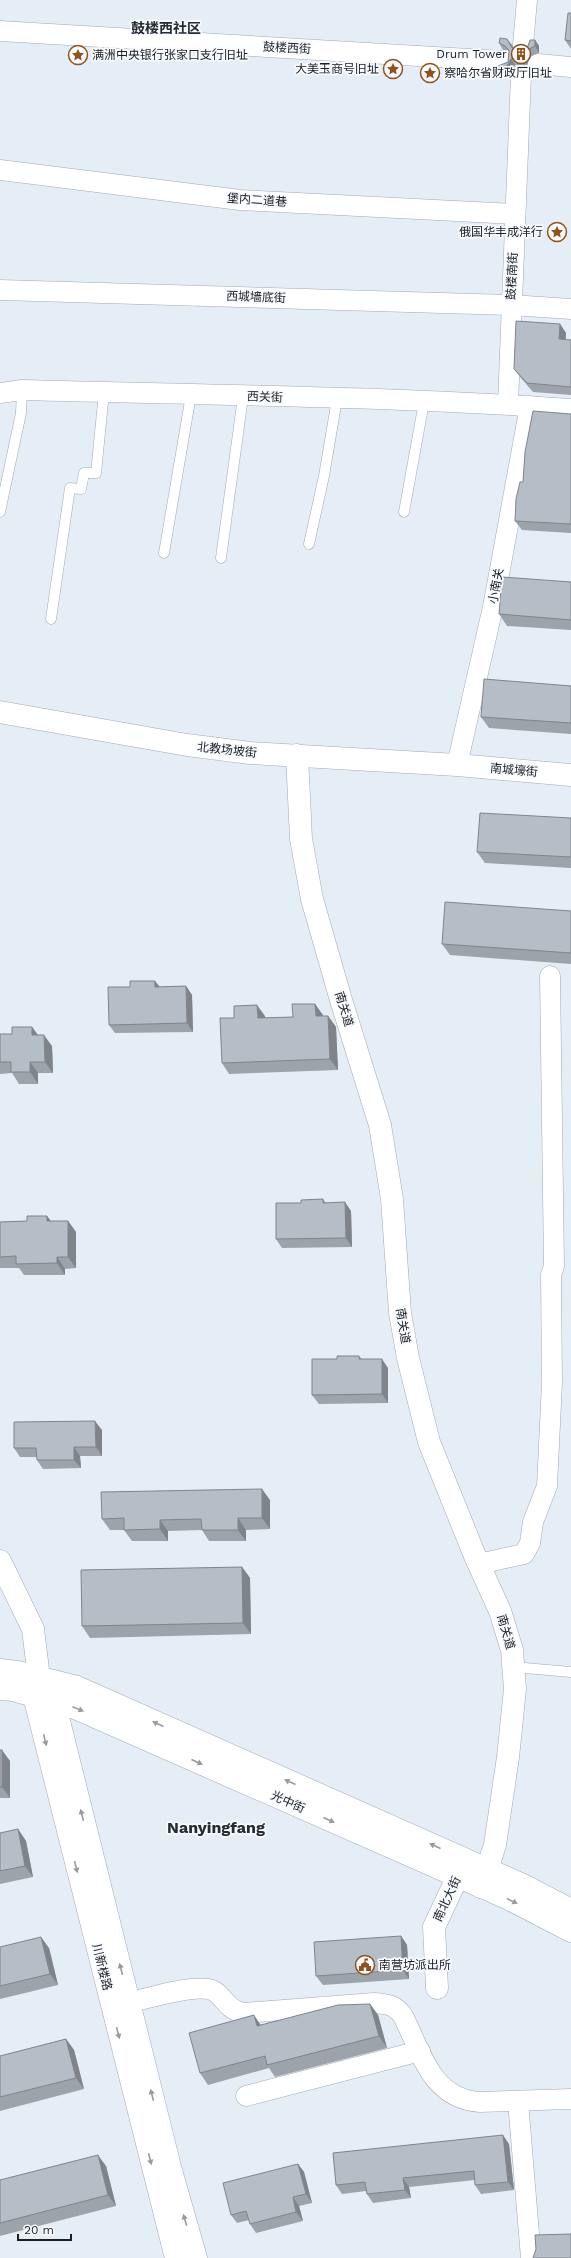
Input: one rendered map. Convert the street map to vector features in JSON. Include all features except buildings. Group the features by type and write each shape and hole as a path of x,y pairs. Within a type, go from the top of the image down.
{"street":[{"path":"523,45 527,0"},
{"name":"鼓楼西街","path":"0,31 503,61"},
{"path":"538,64 571,67"},
{"name":"鼓楼南街","path":"508,404 511,305 522,75"},
{"name":"堡内二道巷","path":"0,170 240,200 515,214"},
{"name":"西城墙底街","path":"0,290 511,305 571,309"},
{"name":"西关街","path":"0,393 22,390 104,392 508,404 571,409"},
{"name":"小南关","path":"457,765 493,607 530,406"},
{"name":"北教场坡街","path":"0,712 187,745 250,753 457,765"},
{"name":"南关道","path":"297,755 300,839 312,899 341,1000 380,1125 392,1198 400,1312 408,1358 429,1442 478,1564 500,1611 512,1650 515,1688 508,1756 495,1845 484,1878"},
{"name":"南城壕街","path":"457,765 571,775"},
{"path":"478,1564 524,1554 530,1543 533,1522 547,1486 552,1383 551,1275 554,1266 550,976"},
{"name":"川新楼路","path":"0,1561 8,1594 33,1629 41,1686 121,2006 176,2258"},
{"name":"光中街","path":"0,1670 41,1686 75,1708 484,1878 571,1931"},
{"name":"光中街","path":"0,1689 41,1686"},
{"name":"南北大街","path":"437,1988 434,1927 461,1868"},
{"name":"光中街","path":"484,1878 523,1885 571,1910"},
{"path":"121,2006 199,1988 214,1991 234,2011 243,2013 374,2002 390,2004 399,2009 436,2082 457,2097 468,2101 480,2102 571,2099"},
{"name":"川新楼路","path":"121,2006 196,2258"},
{"path":"246,2096 420,2051"},
{"path":"518,2101 530,2258"}],"lane":[{"path":"0,512 21,413 22,390"},
{"path":"51,619 70,488 81,490 84,473 96,473 104,392"},
{"path":"164,553 191,395"},
{"path":"221,558 243,396"},
{"path":"309,544 324,476 337,399"},
{"path":"404,512 424,402"},
{"path":"513,1667 571,1672"}],"place":[{"name":"Drum Tower","path":"521,54"},
{"name":"满洲中央银行张家口支行旧址","path":"78,55"},
{"name":"大美玉商号旧址","path":"393,69"},
{"name":"察哈尔省财政厅旧址","path":"430,73"},
{"name":"俄国华丰成洋行","path":"557,232"},
{"name":"南营坊派出所","path":"365,1965"}],"district":[{"name":"鼓楼西社区","path":"166,28"},
{"name":"Nanyingfang","path":"216,1827"}]}
